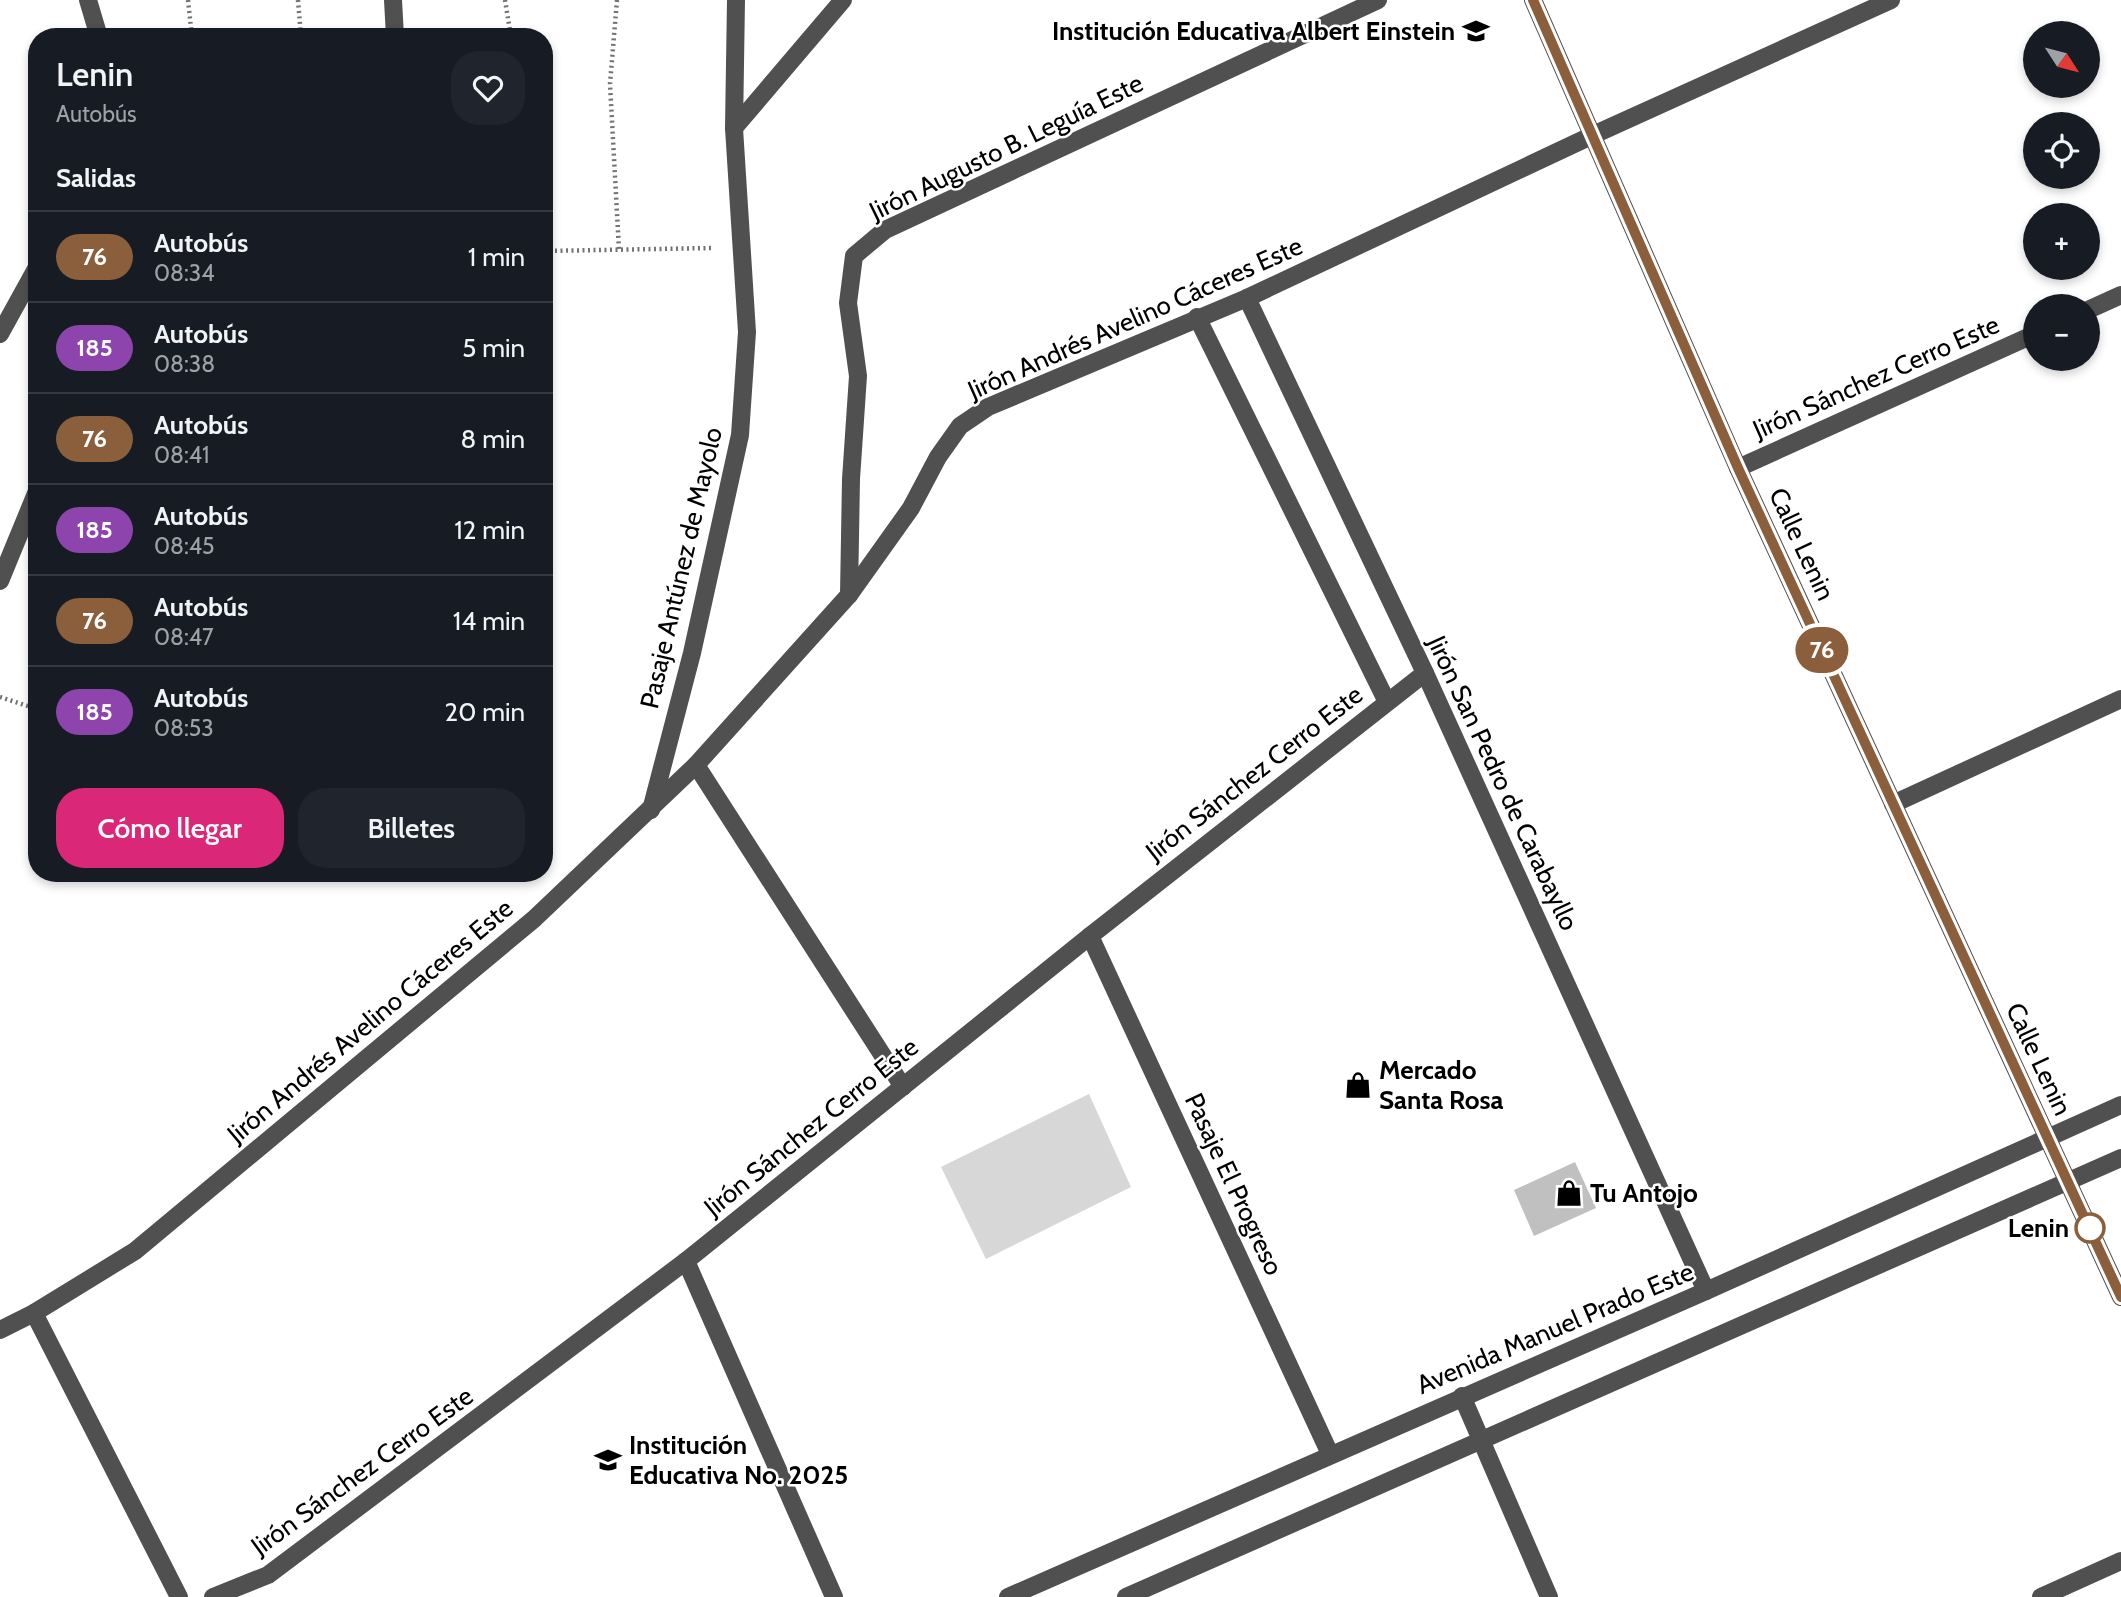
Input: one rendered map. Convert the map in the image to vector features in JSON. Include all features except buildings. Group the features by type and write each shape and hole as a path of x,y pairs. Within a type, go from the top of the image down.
{"street":[{"path":"88,0 96,28"},
{"path":"393,0 395,28"},
{"name":"Pasaje Antúnez de Mayolo","path":"651,810 698,628 740,435 747,332 734,128 736,0"},
{"path":"734,128 843,0"},
{"name":"Jirón Augusto B. Leguía Este","path":"849,595 858,376 848,303 854,256 885,230 1378,0"},
{"name":"Calle Lenin","path":"1533,0 1738,468 2121,1297"},
{"name":"Jirón Andrés Avelino Cáceres Este","path":"0,1330 34,1313 135,1251 534,919 651,810 696,765 849,595 911,508 938,457 960,426 988,407 1247,298 1591,136 1891,0"},
{"path":"0,334 28,283"},
{"path":"2100,305 2121,295"},
{"name":"Jirón San Pedro de Carabayllo","path":"1247,298 1425,673 1706,1291"},
{"path":"1197,317 1387,702"},
{"name":"Jirón Sánchez Cerro Este","path":"1738,468 2023,339"},
{"path":"0,581 28,513"},
{"name":"Jirón Sánchez Cerro Este","path":"213,1597 268,1575 686,1261 1090,936 1425,673"},
{"path":"1893,804 2121,699"},
{"path":"696,765 903,1087"},
{"name":"Pasaje El Progreso","path":"1090,936 1330,1454"},
{"name":"Avenida Manuel Prado Este","path":"1009,1597 1706,1291 2121,1105"},
{"path":"1126,1597 2121,1158"},
{"path":"686,1261 834,1597"},
{"path":"34,1313 179,1597"},
{"path":"1462,1396 1549,1597"},
{"path":"2042,1597 2121,1561"}],"path":[{"path":"188,0 191,28"},
{"path":"298,0 300,28"},
{"path":"505,0 510,28"},
{"path":"617,0 610,84 619,250"},
{"path":"553,251 742,248"},
{"path":"0,697 28,706"}],"shaded area":[{"path":"1089,1094 1131,1187 986,1259 941,1167"}],"bus line":[{"name":"76","path":"1533,0 1738,468 2121,1297"}],"place":[{"name":"Institución Educativa Albert Einstein","path":"1476,31"},
{"name":"Mercado Santa Rosa","path":"1358,1085"},
{"name":"Tu Antojo","path":"1569,1193"},
{"name":"Lenin","path":"2090,1228"},
{"name":"Institución Educativa No. 2025","path":"608,1460"}]}
